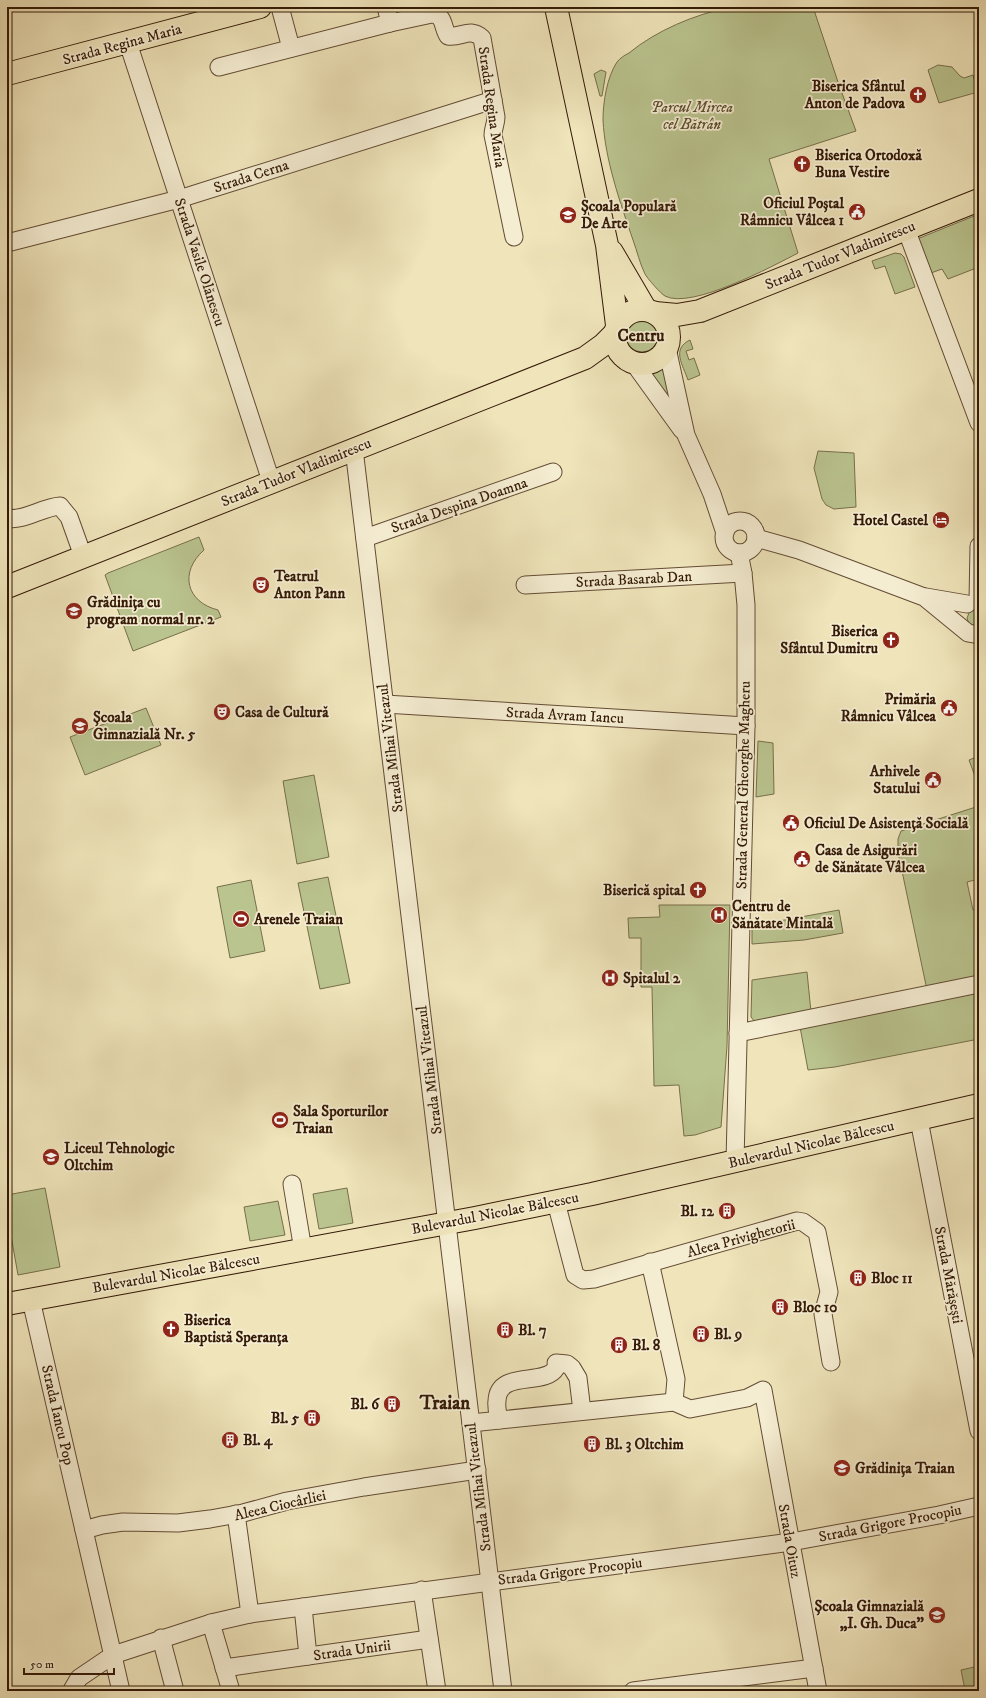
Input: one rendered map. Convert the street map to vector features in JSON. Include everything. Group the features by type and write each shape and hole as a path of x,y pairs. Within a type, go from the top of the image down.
{"main road":[{"name":"Strada Regina Maria","path":"7,74 260,7"},
{"path":"556,7 607,245 616,329 615,341 628,359 641,364 656,360 662,355 668,342 666,322 650,311 607,245"},
{"name":"Strada Tudor Vladimirescu","path":"650,311 677,315 700,311 979,200"},
{"path":"616,329 622,318 629,313 637,310 650,311"},
{"name":"Strada Tudor Vladimirescu","path":"668,342 682,324 700,311"},
{"name":"Strada Tudor Vladimirescu","path":"7,587 354,448 585,358 603,345 616,329"},
{"name":"Strada Tudor Vladimirescu","path":"585,358 628,359"},
{"name":"Bulevardul Nicolae Bălcescu","path":"7,1304 556,1202 919,1120 979,1105"}],"street":[{"path":"280,7 291,48"},
{"name":"Strada Regina Maria","path":"218,67 291,48 388,15 438,15 441,18 448,36 471,32 477,34 482,38 496,117 493,135 514,237"},
{"name":"Strada Vasile Olănescu","path":"128,42 271,481"},
{"name":"Strada Cerna","path":"7,243 179,199 493,100"},
{"path":"906,229 979,423"},
{"path":"668,342 686,435 712,494 731,528"},
{"path":"628,359 686,435"},
{"name":"Strada Mihai Viteazul","path":"354,448 503,1691"},
{"name":"Strada Despina Doamna","path":"365,538 553,472"},
{"path":"7,518 14,519 51,507 60,506 69,517 83,556"},
{"path":"742,522 749,524 755,530 756,538 751,549 739,553 729,548 725,541 731,528 742,522"},
{"path":"756,538 799,550 924,597 975,602"},
{"path":"975,602 979,546"},
{"name":"Strada General Gheorghe Magheru","path":"735,1161 746,726 746,605 743,573 739,553"},
{"name":"Strada Basarab Dan","path":"526,585 743,573"},
{"path":"924,597 963,629 973,635 979,635"},
{"path":"963,629 959,618 960,612 975,602"},
{"name":"Strada Avram Iancu","path":"385,704 746,726"},
{"path":"738,1033 979,984"},
{"name":"Strada Mărășești","path":"919,1120 979,1431"},
{"path":"292,1184 303,1250"},
{"name":"Aleea Privighetorii","path":"556,1202 575,1275 583,1280 594,1279 797,1221 803,1222 817,1232 829,1292 823,1314 831,1362"},
{"path":"471,1423 674,1402 676,1379 650,1262"},
{"name":"Strada Iancu Pop","path":"31,1300 84,1530"},
{"path":"499,1420 497,1400 502,1389 507,1384 515,1381 547,1376 554,1372 556,1366 567,1364 576,1374 582,1411"},
{"name":"Strada Oituz","path":"674,1402 690,1409 747,1398 763,1390 818,1691"},
{"name":"Aleea Ciocârliei","path":"84,1530 124,1522 178,1523 210,1520 288,1501 364,1487 476,1470"},
{"name":"Strada Grigore Procopiu","path":"72,1690 79,1678 113,1655 161,1638 211,1623 250,1614 790,1542 939,1515 979,1506"},
{"path":"236,1514 250,1614"},
{"path":"84,1530 121,1691"},
{"path":"422,1590 437,1691"},
{"path":"303,1607 308,1656"},
{"path":"211,1623 231,1691"},
{"path":"161,1638 175,1691"},
{"name":"Strada Unirii","path":"224,1668 429,1639"},
{"path":"633,1691 814,1668"}],"green space":[{"name":"Parcul Mircea cel Bătrân","path":"730,7 813,7 856,131 769,159 798,253 732,285 693,297 677,299 665,296 660,292 646,276 642,266 618,196 610,166 604,135 603,120 605,98 608,82 614,68 617,62 623,57 652,37 676,24 703,14"},
{"path":"938,65 952,67 960,76 964,78 973,75 978,92 939,103 928,70"},
{"path":"601,70 606,72 602,96 600,96 594,74"},
{"path":"979,214 979,267 948,279 942,269 931,273 917,239"},
{"path":"895,253 901,254 904,257 915,287 895,294 885,266 875,269 872,261"},
{"path":"642,320 648,321 655,327 658,336 657,342 651,349 642,352 636,351 629,345 626,336 627,330 633,323"},
{"path":"690,340 693,349 686,351 689,360 694,358 700,375 688,380 681,363 680,353 684,344"},
{"path":"663,367 675,410 650,372 658,371"},
{"path":"818,451 854,453 856,507 834,509 826,505 822,499 814,468"},
{"path":"199,537 204,550 196,559 191,568 189,577 190,585 193,593 199,600 207,606 218,610 221,617 133,651 105,575"},
{"path":"974,609 979,609 979,627 969,624 967,618 969,613"},
{"path":"146,708 161,745 85,775 70,737"},
{"path":"758,741 773,743 774,794 756,797"},
{"path":"979,756 979,787 969,760"},
{"path":"314,775 329,857 297,864 283,781"},
{"path":"979,806 979,879 967,882 973,910 979,909 979,979 927,990 898,852 898,839 901,831"},
{"path":"328,877 350,983 320,989 298,883"},
{"name":"Arenele Traian","path":"251,880 265,951 230,958 217,887"},
{"path":"659,905 730,905 727,1046 721,1127 695,1135 684,1136 679,1085 654,1086 652,987 641,987 641,938 629,938 628,918 660,917"},
{"path":"839,910 843,933 804,940 752,944 752,926"},
{"path":"807,972 811,1012 756,1023 751,1017 752,980"},
{"path":"979,992 979,1039 835,1067 808,1070 800,1027"},
{"path":"45,1188 60,1267 18,1275 7,1213 7,1195"},
{"path":"347,1188 353,1223 319,1229 313,1194"},
{"path":"278,1201 285,1235 250,1241 244,1207"},
{"path":"979,1666 979,1687 965,1690 961,1670"}],"place":[{"name":"Biserica Sfântul Anton de Padova","path":"918,95"},
{"name":"Biserica Ortodoxă Buna Vestire","path":"802,164"},
{"name":"Oficiul Poștal Râmnicu Vâlcea 1","path":"857,212"},
{"name":"Școala Populară De Arte","path":"568,215"},
{"name":"Hotel Castel","path":"941,520"},
{"name":"Teatrul Anton Pann","path":"261,585"},
{"name":"Grădinița cu program normal nr. 2","path":"74,611"},
{"name":"Biserica Sfântul Dumitru","path":"891,640"},
{"name":"Primăria Râmnicu Vâlcea","path":"949,708"},
{"name":"Casa de Cultură","path":"222,712"},
{"name":"Școala Gimnazială Nr. 5","path":"80,726"},
{"name":"Arhivele Statului","path":"933,780"},
{"name":"Oficiul De Asistență Socială","path":"791,823"},
{"name":"Casa de Asigurări de Sănătate Vâlcea","path":"802,859"},
{"name":"Biserică spital","path":"698,890"},
{"name":"Centru de Sănătate Mintală","path":"719,915"},
{"name":"Arenele Traian","path":"241,919"},
{"name":"Spitalul 2","path":"610,978"},
{"name":"Sala Sporturilor Traian","path":"280,1120"},
{"name":"Liceul Tehnologic Oltchim","path":"51,1157"},
{"name":"Bl. 12","path":"727,1211"},
{"name":"Bloc 11","path":"858,1278"},
{"name":"Bloc 10","path":"780,1307"},
{"name":"Biserica Baptistă Speranța","path":"171,1329"},
{"name":"Bl. 7","path":"505,1330"},
{"name":"Bl. 9","path":"701,1334"},
{"name":"Bl. 8","path":"619,1345"},
{"name":"Bl. 6","path":"392,1404"},
{"name":"Bl. 5","path":"312,1418"},
{"name":"Bl. 4","path":"230,1440"},
{"name":"Bl. 3 Oltchim","path":"592,1444"},
{"name":"Grădinița Traian","path":"842,1468"},
{"name":"Școala Gimnazială „I. Gh. Duca”","path":"937,1615"}],"district":[{"name":"Centru","path":"641,335"},
{"name":"Traian","path":"445,1402"}]}
